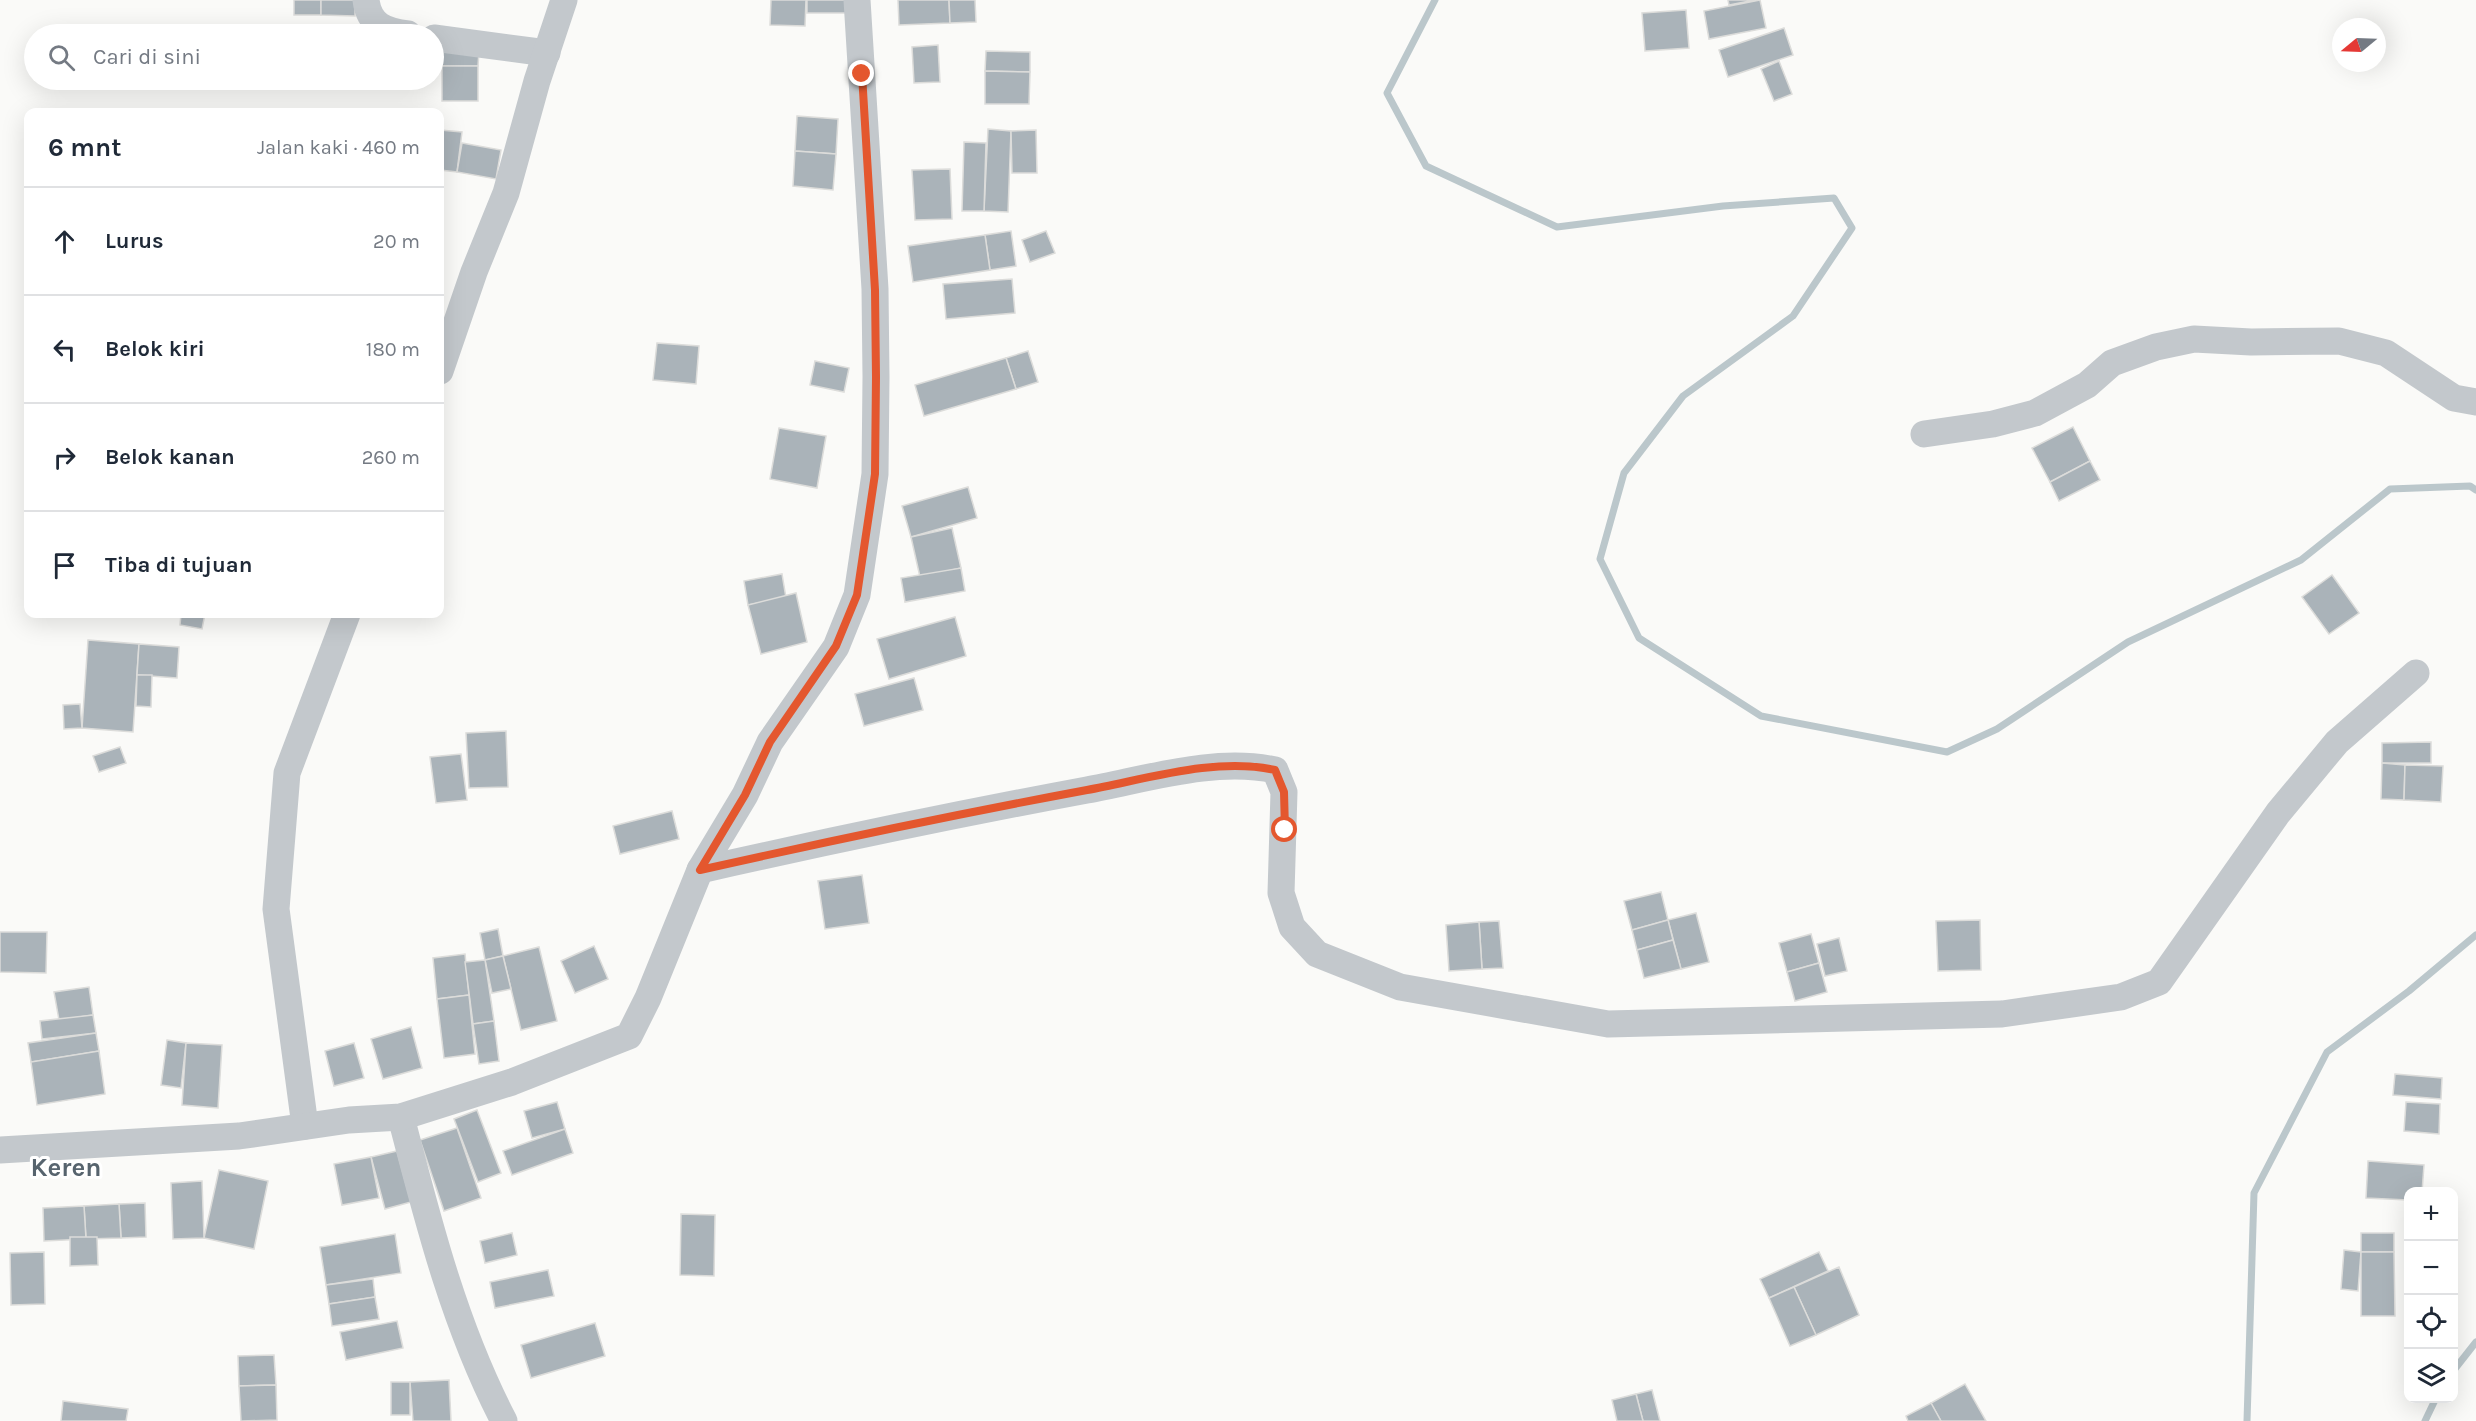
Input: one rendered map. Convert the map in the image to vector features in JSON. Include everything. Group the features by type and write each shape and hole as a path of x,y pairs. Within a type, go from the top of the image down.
{"street":[{"path":"366,0 370,18 377,24"},
{"path":"444,359 474,272 506,193 564,0"},
{"path":"0,1150 239,1136 305,1126 401,1117 512,1082 629,1036 648,998 700,870 745,795 770,742 836,646 857,595 875,474 876,377 875,290 857,0"},
{"path":"444,39 547,53"},
{"path":"1924,434 1993,424 2035,413 2087,385 2112,363 2156,347 2194,339 2250,342 2339,341 2386,353 2454,398 2476,402"},
{"path":"305,1126 276,909 287,773 345,618"},
{"path":"700,870 916,822 1193,770 1253,765 1275,770 1284,792 1281,893 1292,927 1317,954 1400,987 1608,1024 2002,1014 2121,997 2159,982 2277,813 2337,742 2416,673"},
{"path":"401,1117 440,1265 485,1385 504,1421"}],"building":[{"path":"294,0 321,0 321,15 294,15"},
{"path":"321,0 355,0 355,16 321,15"},
{"path":"771,0 806,0 805,26 770,25"},
{"path":"807,0 851,0 850,13 807,13"},
{"path":"898,0 949,0 950,23 899,25"},
{"path":"949,0 975,0 976,22 950,23"},
{"path":"1728,0 1755,0 1729,5"},
{"path":"1760,0 1766,28 1709,39 1704,11"},
{"path":"1686,10 1689,48 1645,51 1642,13"},
{"path":"1784,28 1793,55 1728,77 1719,50"},
{"path":"938,45 940,82 914,83 912,47"},
{"path":"444,51 479,51 478,66 444,66"},
{"path":"986,51 1030,52 1030,72 985,71"},
{"path":"1779,61 1792,94 1774,101 1761,69"},
{"path":"444,66 478,66 478,101 442,101"},
{"path":"985,71 1030,72 1029,104 985,104"},
{"path":"797,116 838,119 836,154 795,151"},
{"path":"988,129 1011,131 1008,212 984,211"},
{"path":"444,130 462,132 457,172 444,170"},
{"path":"1036,130 1037,173 1012,173 1011,131"},
{"path":"964,142 986,143 984,211 962,211"},
{"path":"462,143 501,150 496,179 457,172"},
{"path":"795,151 836,154 833,190 793,186"},
{"path":"950,169 952,219 915,220 912,170"},
{"path":"1011,231 1016,266 990,270 985,235"},
{"path":"1046,231 1055,253 1030,262 1022,240"},
{"path":"985,235 990,270 913,282 908,246"},
{"path":"1012,279 1015,313 946,319 943,284"},
{"path":"657,343 699,346 696,384 653,380"},
{"path":"1028,351 1038,382 1016,389 1006,358"},
{"path":"1006,358 1016,389 924,416 915,385"},
{"path":"815,361 849,368 844,392 810,385"},
{"path":"2073,427 2090,461 2050,482 2032,448"},
{"path":"779,428 826,436 817,488 770,479"},
{"path":"2090,461 2100,480 2059,501 2050,482"},
{"path":"968,487 977,518 911,537 902,506"},
{"path":"952,528 961,568 920,577 911,537"},
{"path":"961,568 965,591 905,602 901,578"},
{"path":"782,574 786,598 748,605 744,581"},
{"path":"2332,575 2359,613 2329,634 2302,597"},
{"path":"796,593 807,642 761,654 748,605"},
{"path":"955,617 966,656 889,679 877,639"},
{"path":"181,618 204,618 202,629 180,625"},
{"path":"88,640 139,644 133,732 82,728"},
{"path":"139,644 179,647 177,678 137,675"},
{"path":"137,675 152,675 151,707 136,706"},
{"path":"914,678 923,710 864,726 855,694"},
{"path":"80,704 82,728 64,729 63,705"},
{"path":"506,731 508,787 469,788 466,733"},
{"path":"2431,742 2431,763 2382,763 2382,743"},
{"path":"120,747 126,763 99,772 93,756"},
{"path":"461,754 467,800 436,803 430,757"},
{"path":"2382,763 2405,765 2404,800 2381,799"},
{"path":"2405,765 2443,766 2441,802 2404,800"},
{"path":"672,811 679,839 620,854 613,826"},
{"path":"862,875 869,923 825,929 818,881"},
{"path":"1661,892 1668,920 1632,930 1624,901"},
{"path":"1696,913 1709,962 1681,969 1668,920"},
{"path":"1668,920 1673,940 1637,950 1632,930"},
{"path":"1980,920 1981,970 1938,971 1936,921"},
{"path":"1499,921 1503,968 1482,969 1479,922"},
{"path":"1479,922 1482,969 1449,971 1446,925"},
{"path":"498,929 503,956 485,960 480,933"},
{"path":"0,932 47,932 46,973 0,972"},
{"path":"1811,934 1819,963 1787,972 1779,943"},
{"path":"1839,938 1847,971 1825,976 1817,944"},
{"path":"1673,940 1681,969 1644,978 1637,950"},
{"path":"594,946 608,979 575,993 561,961"},
{"path":"539,947 557,1021 521,1030 503,956"},
{"path":"465,954 469,995 437,999 433,958"},
{"path":"503,956 511,989 492,993 485,960"},
{"path":"485,960 494,1021 473,1024 465,962"},
{"path":"1819,963 1827,992 1795,1001 1787,972"},
{"path":"89,987 93,1015 59,1020 54,992"},
{"path":"469,995 475,1054 444,1058 437,999"},
{"path":"93,1015 96,1033 42,1039 40,1021"},
{"path":"494,1021 499,1061 479,1064 473,1024"},
{"path":"411,1027 422,1068 383,1079 371,1039"},
{"path":"96,1033 99,1051 31,1062 28,1043"},
{"path":"167,1040 186,1043 181,1088 161,1085"},
{"path":"186,1043 222,1045 218,1108 182,1105"},
{"path":"354,1043 364,1078 334,1086 325,1051"},
{"path":"99,1051 105,1094 37,1105 31,1062"},
{"path":"2395,1074 2442,1078 2441,1099 2393,1095"},
{"path":"557,1102 565,1129 532,1138 524,1111"},
{"path":"2406,1102 2440,1104 2439,1134 2404,1131"},
{"path":"477,1110 501,1173 478,1182 454,1119"},
{"path":"457,1128 481,1198 444,1211 420,1140"},
{"path":"565,1129 573,1153 512,1175 503,1151"},
{"path":"397,1151 411,1202 385,1209 371,1157"},
{"path":"371,1157 379,1198 342,1205 334,1164"},
{"path":"2368,1161 2424,1165 2422,1187 2404,1187 2404,1200 2366,1198"},
{"path":"219,1170 268,1181 254,1249 204,1238"},
{"path":"202,1181 204,1238 173,1239 171,1183"},
{"path":"145,1203 146,1237 121,1238 119,1204"},
{"path":"119,1204 121,1238 86,1239 84,1206"},
{"path":"84,1206 86,1239 44,1241 43,1208"},
{"path":"681,1214 715,1215 714,1276 680,1275"},
{"path":"512,1233 517,1255 485,1263 480,1241"},
{"path":"2361,1233 2394,1233 2394,1252 2361,1252"},
{"path":"395,1234 401,1273 326,1285 320,1247"},
{"path":"70,1237 97,1237 98,1265 70,1266"},
{"path":"2344,1250 2361,1252 2358,1291 2341,1289"},
{"path":"44,1252 45,1304 11,1305 10,1253"},
{"path":"1819,1252 1828,1271 1769,1298 1760,1279"},
{"path":"2361,1252 2394,1252 2395,1316 2361,1316"},
{"path":"1839,1267 1859,1315 1816,1335 1794,1287"},
{"path":"548,1270 554,1296 495,1308 490,1282"},
{"path":"373,1279 375,1297 329,1304 326,1285"},
{"path":"1794,1287 1816,1335 1790,1346 1769,1298"},
{"path":"375,1297 379,1319 332,1326 329,1304"},
{"path":"397,1321 403,1348 346,1360 340,1332"},
{"path":"595,1323 605,1356 531,1378 521,1345"},
{"path":"274,1355 276,1385 239,1386 238,1356"},
{"path":"449,1380 451,1421 413,1421 410,1382"},
{"path":"391,1382 410,1382 410,1415 391,1415"},
{"path":"1965,1384 1986,1421 1941,1421 1931,1403"},
{"path":"276,1385 277,1420 241,1421 239,1386"},
{"path":"1652,1390 1660,1421 1643,1421 1636,1394"},
{"path":"1636,1394 1643,1421 1617,1421 1612,1400"},
{"path":"63,1401 128,1409 126,1421 61,1421"},
{"path":"1931,1403 1941,1421 1908,1421 1906,1416"}],"waterway":[{"path":"1435,0 1387,93 1426,166 1557,227 1723,206 1834,198 1852,228 1793,316 1683,396 1624,473 1600,559 1639,638 1761,716 1947,752 1997,729 2128,642 2301,560 2390,489 2470,486 2476,490"},
{"path":"2247,1421 2254,1193 2327,1052 2409,991 2476,935"},
{"path":"2458,1365 2476,1342"},
{"path":"2425,1421 2434,1403"}],"district":[{"name":"Keren","path":"66,1167"}],"route":[{"path":"862,74 875,290 876,377 875,474 857,595 836,646 770,742 745,795 700,870 916,822 1193,770 1253,765 1275,770 1284,792 1285,830"}]}
